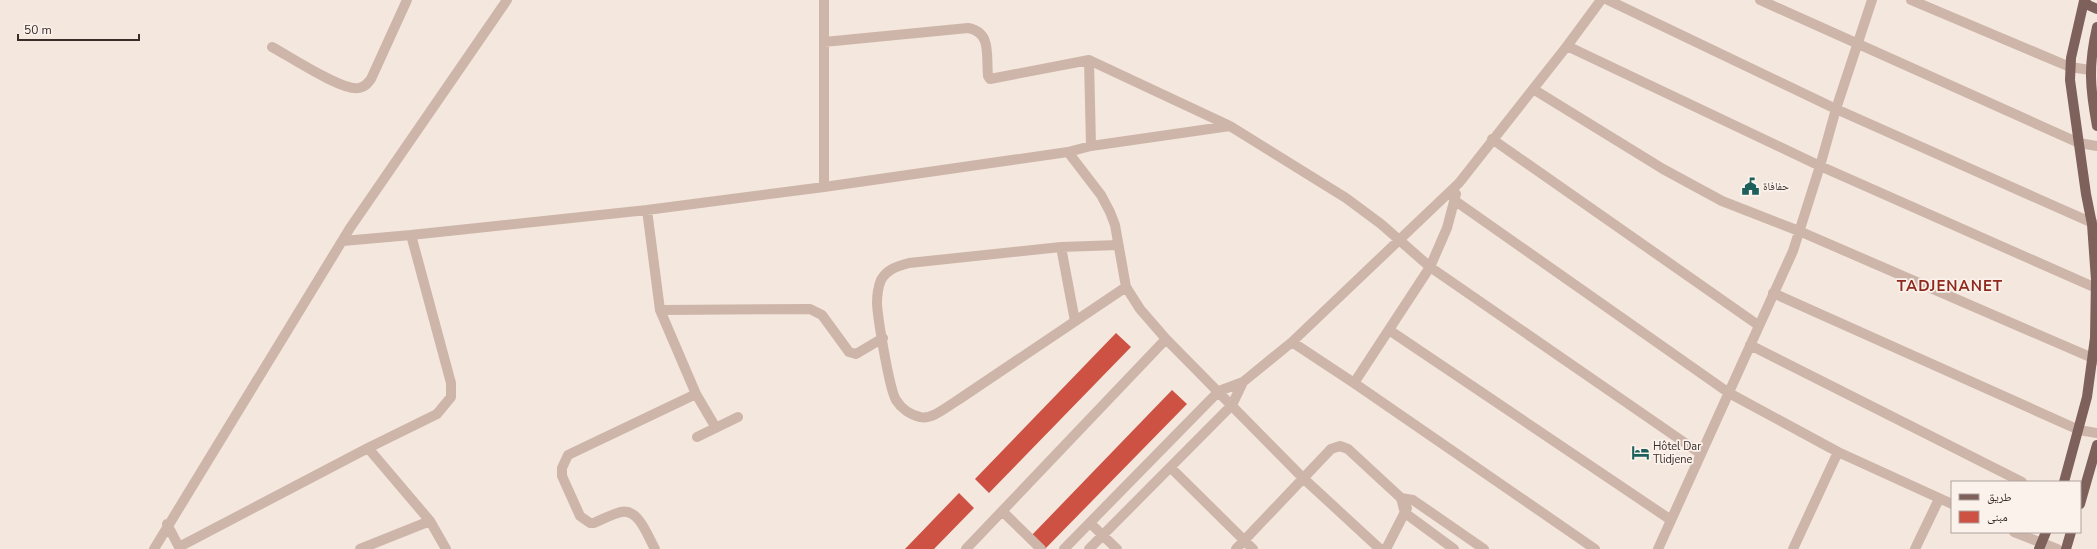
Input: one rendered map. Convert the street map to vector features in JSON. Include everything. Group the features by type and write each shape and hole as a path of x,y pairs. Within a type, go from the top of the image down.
{"main road":[{"path":"2064,481 2079,430 2095,359 2096,288 2094,224 2079,143 2070,80 2070,66 2075,37 2084,0"},
{"path":"2084,0 2092,8 2097,8"},
{"path":"2097,28 2091,51 2090,70 2090,89 2097,126"},
{"path":"2081,501 2097,445"},
{"path":"2040,547 2046,533"},
{"path":"2066,549 2071,533"}],"street":[{"path":"272,47 337,83 350,88 366,86 371,79 408,0"},
{"path":"154,549 167,524 343,240 507,0"},
{"path":"824,0 824,187"},
{"path":"1064,549 1219,391 1244,382 1292,342 1400,241 1459,183 1492,139 1567,46 1601,0"},
{"path":"1608,0 1836,109 2094,224"},
{"path":"1760,0 2079,143 2097,146"},
{"path":"1658,549 1729,393 1758,325 1793,251 1820,166 1836,109 1872,0"},
{"path":"1912,0 2070,66 2090,70"},
{"path":"824,42 974,28 980,31 985,40 988,76 990,79 1089,60 1230,126 1346,198 1430,267 1701,454"},
{"path":"1567,46 1820,166 2096,288"},
{"path":"1089,60 1091,146"},
{"path":"1533,89 1663,169 1716,198 1756,216 1799,231 2095,359"},
{"path":"343,240 411,235 647,210 824,187 1068,152 1091,146 1230,126"},
{"path":"1492,139 1758,325"},
{"path":"1068,152 1104,201 1114,225 1126,287 1140,309 1166,339 1232,404 1302,478 1380,549"},
{"path":"1354,383 1430,267 1447,228 1459,183"},
{"path":"1454,200 1729,393 1838,452 1951,504"},
{"path":"647,210 660,310 696,394 716,428"},
{"path":"167,524 180,548 368,448 438,414 451,397 451,383 411,235"},
{"path":"1118,245 1060,247 897,266 881,280 878,289 877,305 895,398 902,408 920,417 929,417 958,400 1126,287"},
{"path":"1060,247 1075,321"},
{"path":"1773,293 2079,430 2097,433"},
{"path":"660,310 810,309 822,315 849,352 856,354 883,338"},
{"path":"1390,330 1671,520"},
{"path":"966,549 1166,339"},
{"path":"1292,342 1595,549"},
{"path":"1750,345 2020,481"},
{"path":"1089,549 1171,468 1232,404 1244,382"},
{"path":"655,549 638,519 630,513 620,512 594,523 590,523 580,516 562,476 562,468 568,455 696,394"},
{"path":"697,437 738,417"},
{"path":"1236,549 1331,449 1340,446 1348,449 1401,498 1405,513 1454,549"},
{"path":"368,448 430,521 446,549"},
{"path":"1793,549 1838,452"},
{"path":"1171,468 1253,549"},
{"path":"1401,498 1413,500 1484,549"},
{"path":"1916,549 1939,499"},
{"path":"1386,549 1413,500"},
{"path":"1002,512 1041,549"},
{"path":"360,549 430,521"},
{"path":"1090,522 1117,549"},
{"path":"2016,533 2040,547 2057,549"}],"building":[{"path":"1116,333 1131,347 989,493 975,479"},
{"path":"1172,390 1187,404 1045,549 1031,536"},
{"path":"959,493 974,508 934,549 905,549"}],"place":[{"name":"حفافاة","path":"1750,186"},
{"name":"Hôtel Dar Tlidjene","path":"1640,452"}],"district":[{"name":"TADJENANET","path":"1950,286"}]}
